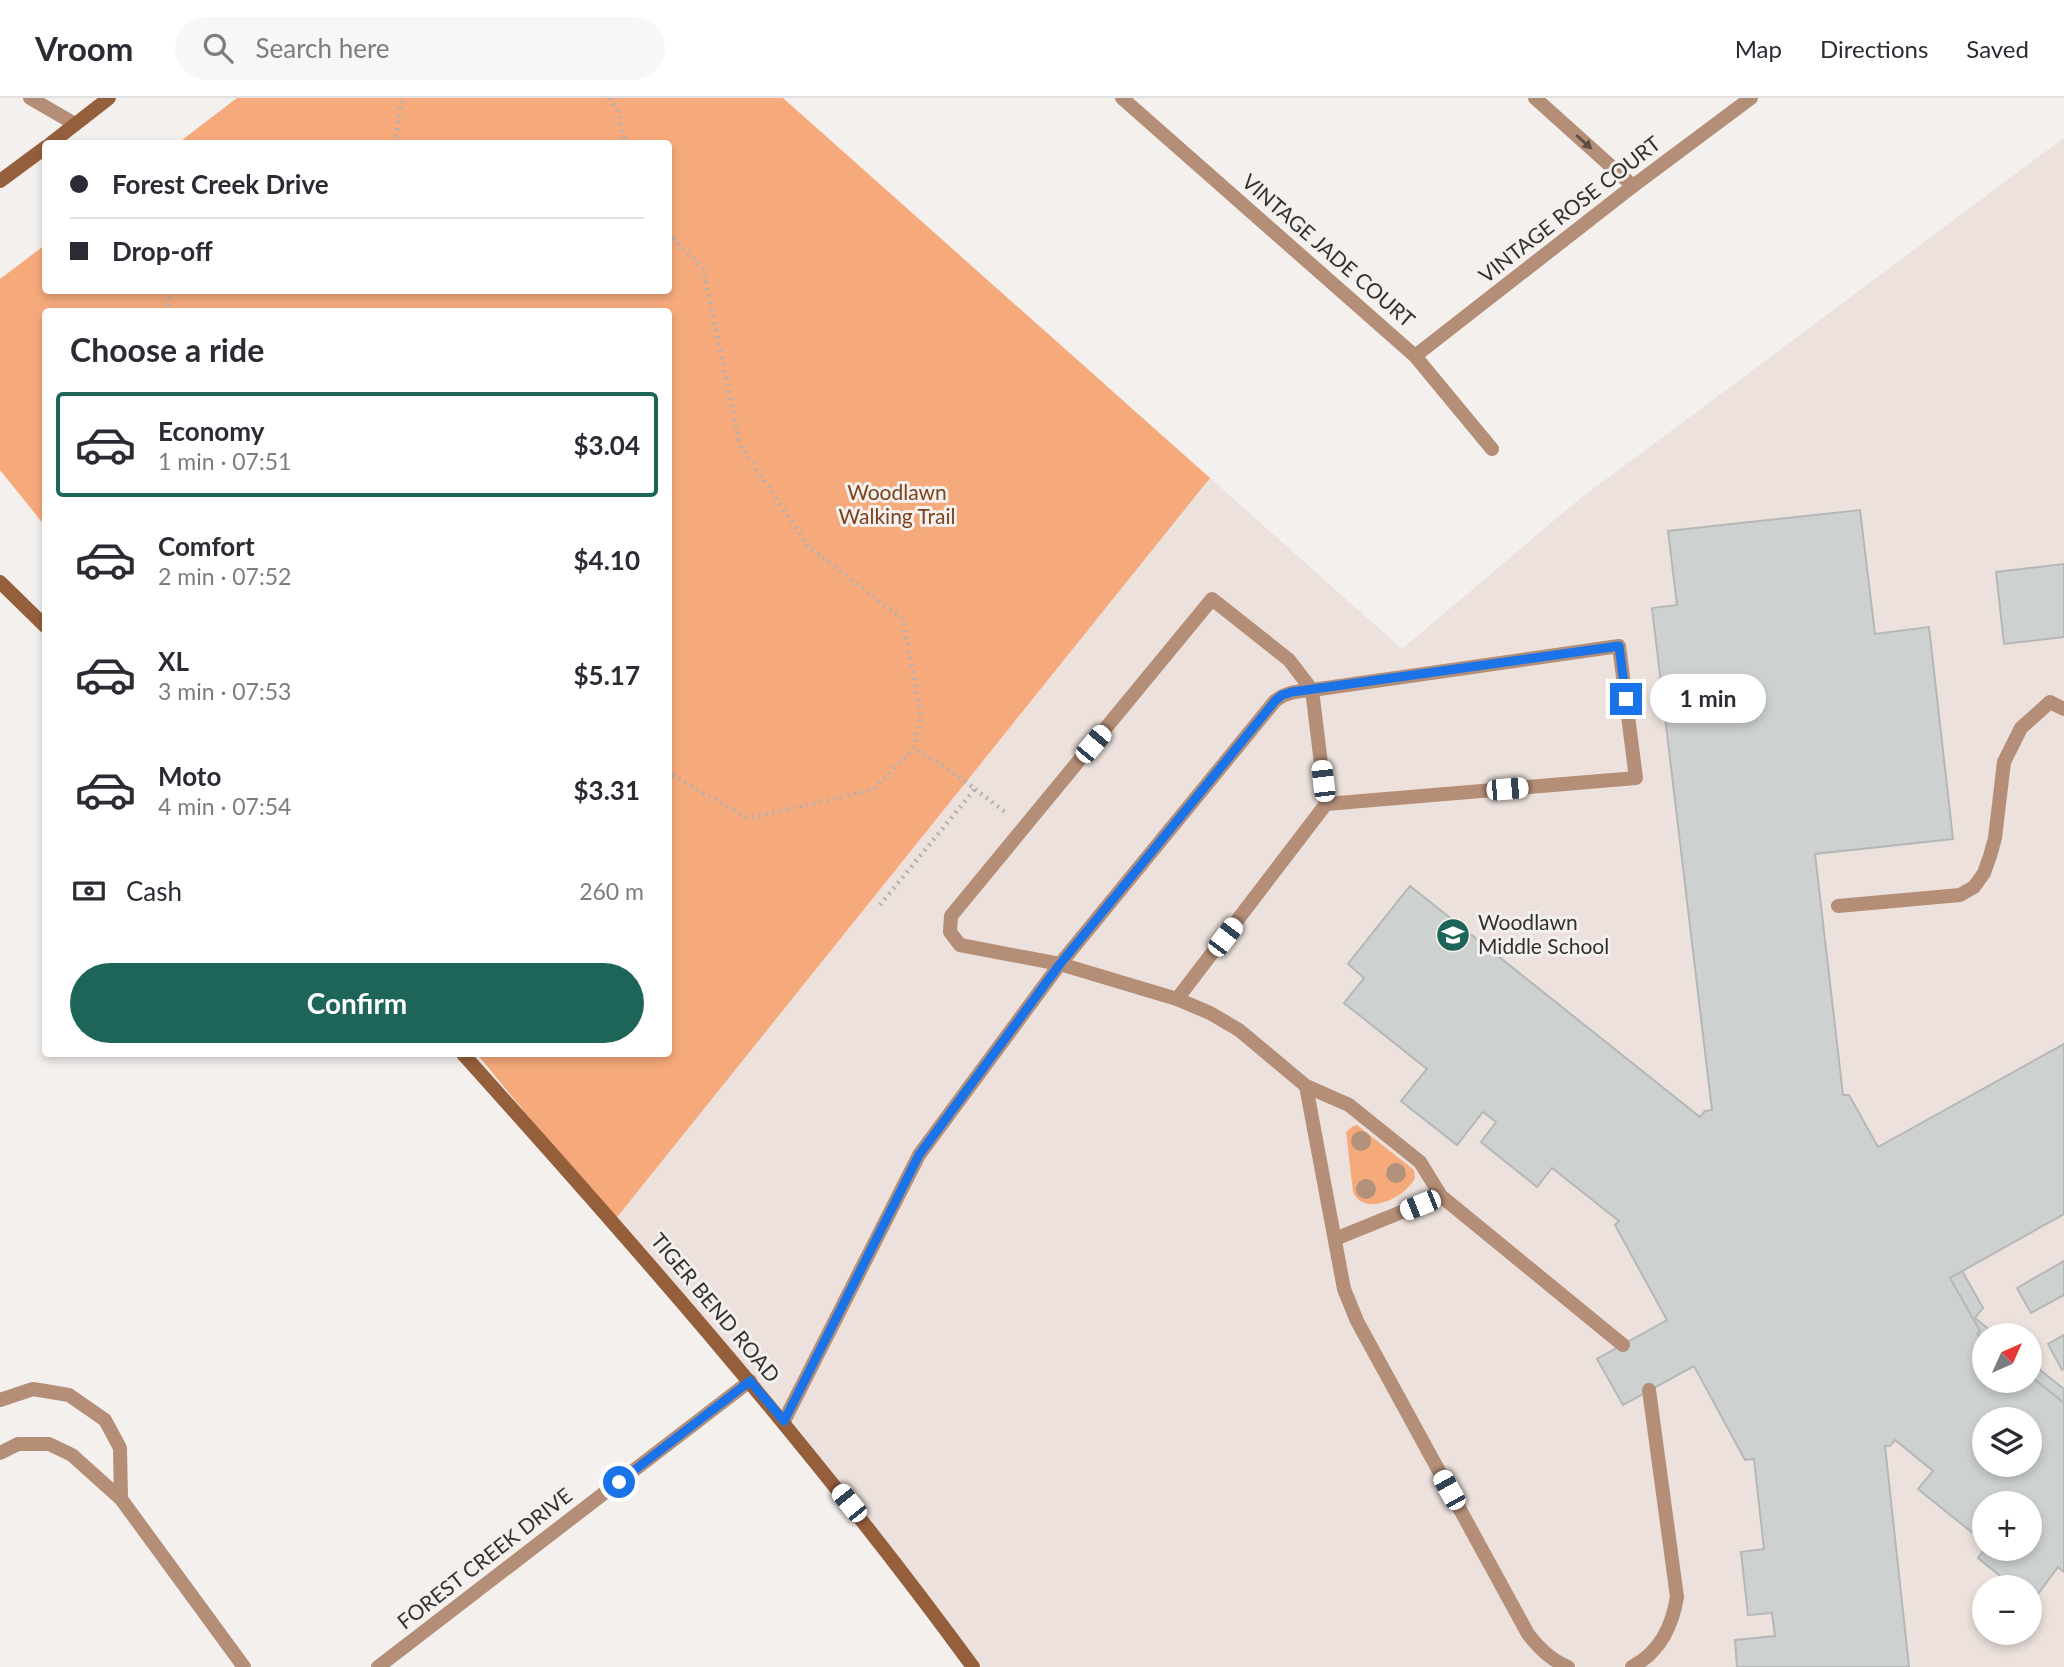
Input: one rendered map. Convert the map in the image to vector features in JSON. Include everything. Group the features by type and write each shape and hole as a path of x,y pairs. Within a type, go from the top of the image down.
{"main road":[{"path":"54,140 109,98"},
{"path":"0,181 42,150"},
{"path":"0,582 42,622"},
{"name":"TIGER BEND ROAD","path":"466,1057 614,1221 784,1421 973,1667"}],"street":[{"path":"30,98 75,124"},
{"name":"VINTAGE JADE COURT","path":"1122,98 1415,356 1492,449"},
{"path":"1535,98 1633,187"},
{"name":"VINTAGE ROSE COURT","path":"1415,356 1751,98"},
{"path":"1177,999 1326,804 1312,690 1289,660 1212,600 951,916 950,932 960,945 1060,964 1177,999 1210,1013 1239,1030 1306,1086 1349,1104 1420,1162 1441,1196 1623,1345"},
{"path":"784,1421 919,1155 1060,964 1275,701 1292,692 1619,646 1636,778 1326,804"},
{"path":"1838,906 1960,895 1974,887 1984,873 1995,838 2004,762 2021,728 2050,702 2064,709"},
{"path":"1306,1086 1344,1289 1357,1321 1528,1634 1541,1650 1556,1662 1568,1667"},
{"path":"1335,1239 1441,1196"},
{"name":"FOREST CREEK DRIVE","path":"378,1667 750,1381"},
{"path":"0,1401 33,1389 69,1395 105,1420 120,1448 121,1499"},
{"path":"1632,1667 1644,1660 1666,1635 1674,1617 1677,1597 1649,1390"},
{"path":"0,1452 18,1444 49,1444 72,1455 121,1499 244,1667"}],"path":[{"path":"396,140 401,104 406,98"},
{"path":"609,98 617,110 625,140"},
{"path":"672,237 703,268 740,445 809,547 903,619 921,717 913,749 873,790 748,818 672,775"},
{"path":"913,749 941,764 1025,827"},
{"path":"880,905 975,789"}],"shaded area":[{"name":"Woodlawn Middle School","path":"2064,138 2064,1667 973,1667 614,1221 1210,478 1402,649 1577,501"}],"green space":[{"name":"Woodlawn Walking Trail","path":"237,98 783,98 1210,478 614,1221 479,1057 672,1057 672,308 42,308 42,522 0,470 0,279 42,247 42,294 672,294 672,140 182,140"},
{"path":"1357,1125 1414,1170 1415,1178 1395,1198 1376,1204 1366,1203 1359,1200 1353,1192 1346,1132"}],"building":[{"path":"1860,510 1875,634 1929,627 1953,839 1815,854 1843,1095 1849,1095 1878,1147 2064,1044 2064,1214 1950,1278 1975,1323 1972,1323 1972,1393 2042,1393 2042,1386 2064,1403 2064,1572 2058,1567 2042,1589 2042,1575 1999,1575 1982,1561 2042,1561 2042,1491 1972,1491 1972,1532 1918,1489 1933,1471 1895,1440 1890,1446 1885,1446 1909,1667 1737,1667 1735,1640 1775,1636 1772,1613 1748,1615 1741,1552 1764,1549 1754,1459 1745,1460 1694,1366 1623,1405 1597,1359 1667,1320 1615,1225 1619,1221 1552,1168 1537,1187 1481,1142 1496,1122 1483,1112 1457,1145 1401,1101 1427,1069 1344,1003 1364,978 1348,964 1410,886 1700,1117 1705,1111 1712,1110 1652,608 1677,605 1668,531"},
{"path":"2064,564 2064,637 2004,644 1996,572"},
{"path":"2064,1261 2064,1295 2031,1313 2017,1288"},
{"path":"1962,1271 1983,1308 1975,1318 1981,1323 1975,1323 1950,1278"},
{"path":"2064,1335 2064,1369 2062,1370 2048,1344"},
{"path":"2042,1372 2064,1389 2064,1403 2042,1386"}],"place":[{"name":"Woodlawn Middle School","path":"1453,935"}],"route":[{"path":"619,1482 750,1381 784,1421 919,1155 1060,964 1282,695 1619,646 1626,699"}]}
